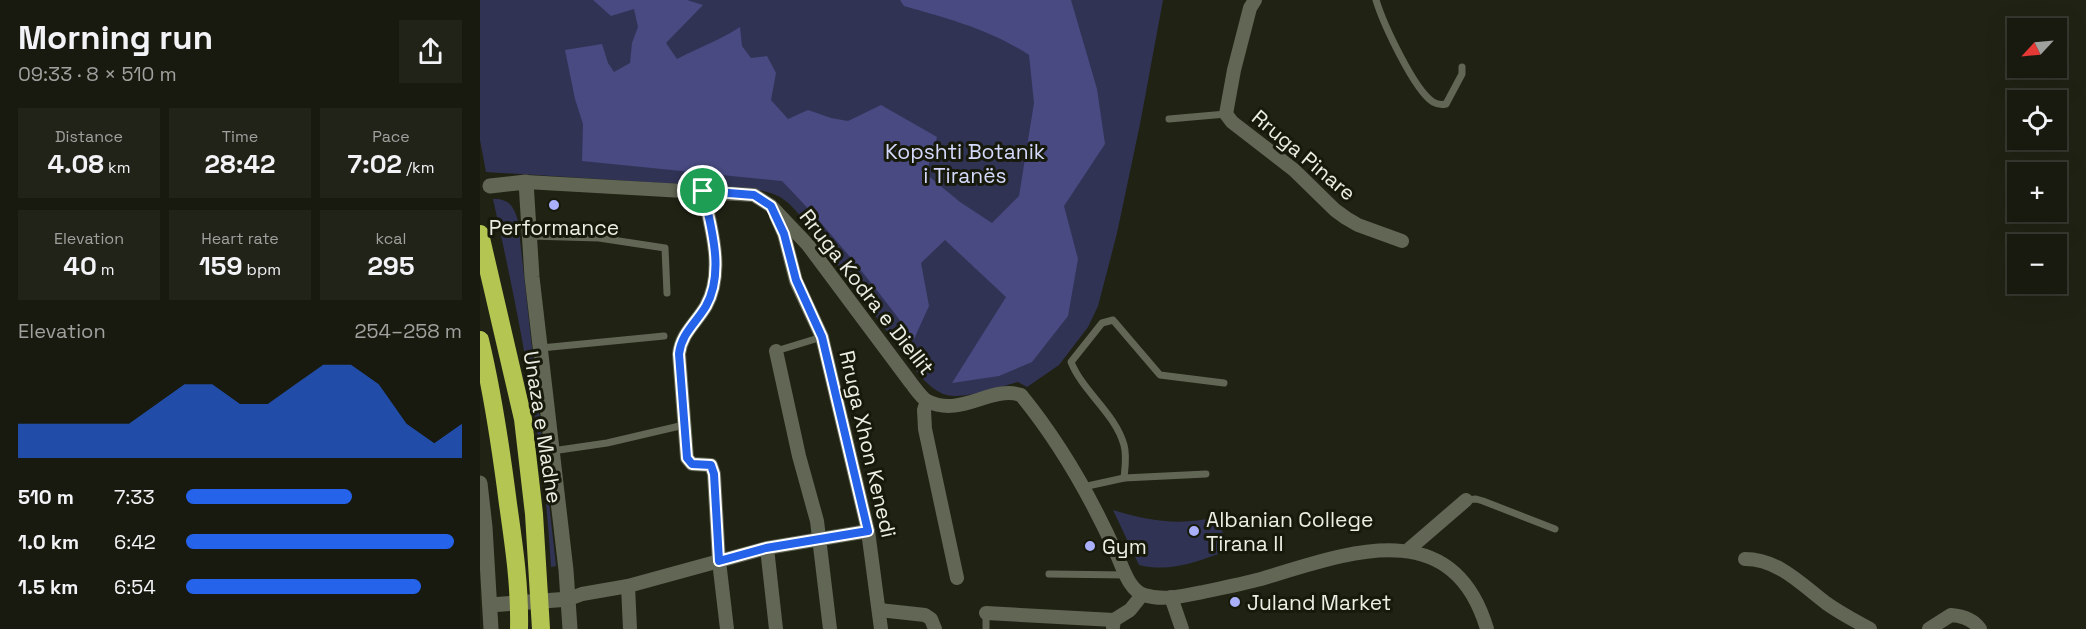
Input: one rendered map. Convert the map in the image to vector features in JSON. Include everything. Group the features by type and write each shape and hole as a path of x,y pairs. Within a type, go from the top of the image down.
{"highway":[{"name":"Unaza e Madhe","path":"480,234 523,419 534,514 541,629"},
{"path":"480,340 490,381 518,572 519,629"}],"main road":[{"name":"Rruga Kodra e Diellit","path":"490,186 526,183"},
{"path":"526,183 528,236 552,451 561,600 570,629"},
{"path":"480,483 497,605 490,629"},
{"path":"497,605 561,600"}],"street":[{"name":"Rruga Pinare","path":"1255,0 1244,28 1226,114 1232,122 1294,170 1329,205 1346,218 1402,242"},
{"name":"Rruga Kodra e Diellit","path":"526,183 754,195 771,206 808,245 911,383 927,400 949,406 970,404 1000,393 1011,392 1021,395 1067,458 1131,585 1142,595"},
{"path":"703,191 713,239 715,276 707,303 680,345 684,425 689,463 711,465 716,482 719,561 727,629"},
{"name":"Rruga Xhon Kenedi","path":"771,206 784,234 796,280 822,337 868,531 881,629"},
{"path":"776,351 799,456 817,521 830,629"},
{"path":"927,400 924,410 925,429 957,578"},
{"path":"1408,550 1466,500"},
{"path":"561,600 628,586 766,548 868,531"},
{"path":"766,548 776,629"},
{"path":"986,613 1113,624 1130,610 1142,595 1171,597 1259,579 1339,555 1408,550 1431,556 1451,570 1472,596 1487,629"},
{"path":"1745,559 1758,560 1786,571 1828,604 1870,629"},
{"path":"628,586 630,629"},
{"path":"1171,597 1182,629"},
{"path":"879,610 925,615 934,626"},
{"path":"1929,629 1951,615 1965,617 1976,623 1980,629"}],"lane":[{"path":"1376,0 1380,14 1398,51 1423,92 1432,102 1440,105 1446,104 1462,74 1462,67"},
{"path":"1169,119 1226,114"},
{"path":"528,236 599,238 665,248 667,293"},
{"path":"1124,478 1124,447 1119,434 1071,362 1102,323 1113,320 1160,375 1224,383"},
{"path":"540,348 664,336"},
{"path":"776,351 822,337"},
{"path":"552,451 607,443 684,425"},
{"path":"1083,487 1124,478 1206,474"},
{"path":"1466,500 1483,501 1555,529"},
{"path":"1049,574 1126,575"},
{"path":"986,613 986,629"}],"green space":[{"name":"Kopshti Botanik i Tiranës","path":"480,0 1163,0 1117,233 1098,306 1088,327 1059,365 1027,387 1018,382 970,395 943,394 920,376 811,229 782,198 767,192 743,188 486,172 480,140"},
{"path":"493,199 503,200 510,204 518,221 556,566 551,567 543,474 530,382"},
{"path":"1113,510 1139,517 1177,522 1217,517 1229,550 1174,567 1139,565"}],"shaded area":[{"path":"593,0 687,0 703,5 666,43 677,59 740,27 742,46 751,58 767,56 776,73 771,100 788,119 808,110 848,121 881,105 937,137 926,174 960,202 992,223 1019,196 1034,103 1029,55 984,31 904,6 900,0 1071,0 1097,89 1105,144 1064,206 1078,259 1068,316 1032,362 999,376 952,383 1006,297 945,240 921,263 929,306 914,339 851,258 782,181 582,161 583,124 575,99 565,50 602,44 608,63 614,72 630,63 632,43 638,27 634,9 611,16"}],"place":[{"name":"Performance","path":"554,205"},
{"name":"Albanian College Tirana II","path":"1194,531"},
{"name":"Gym","path":"1090,546"},
{"name":"Juland Market","path":"1235,602"}],"route":[{"path":"703,191 754,195 771,206 784,234 796,280 822,337 868,531 766,548 719,561 716,482 711,465 692,464 687,458 679,354 682,339 707,303 715,276 713,239 703,191"}]}
